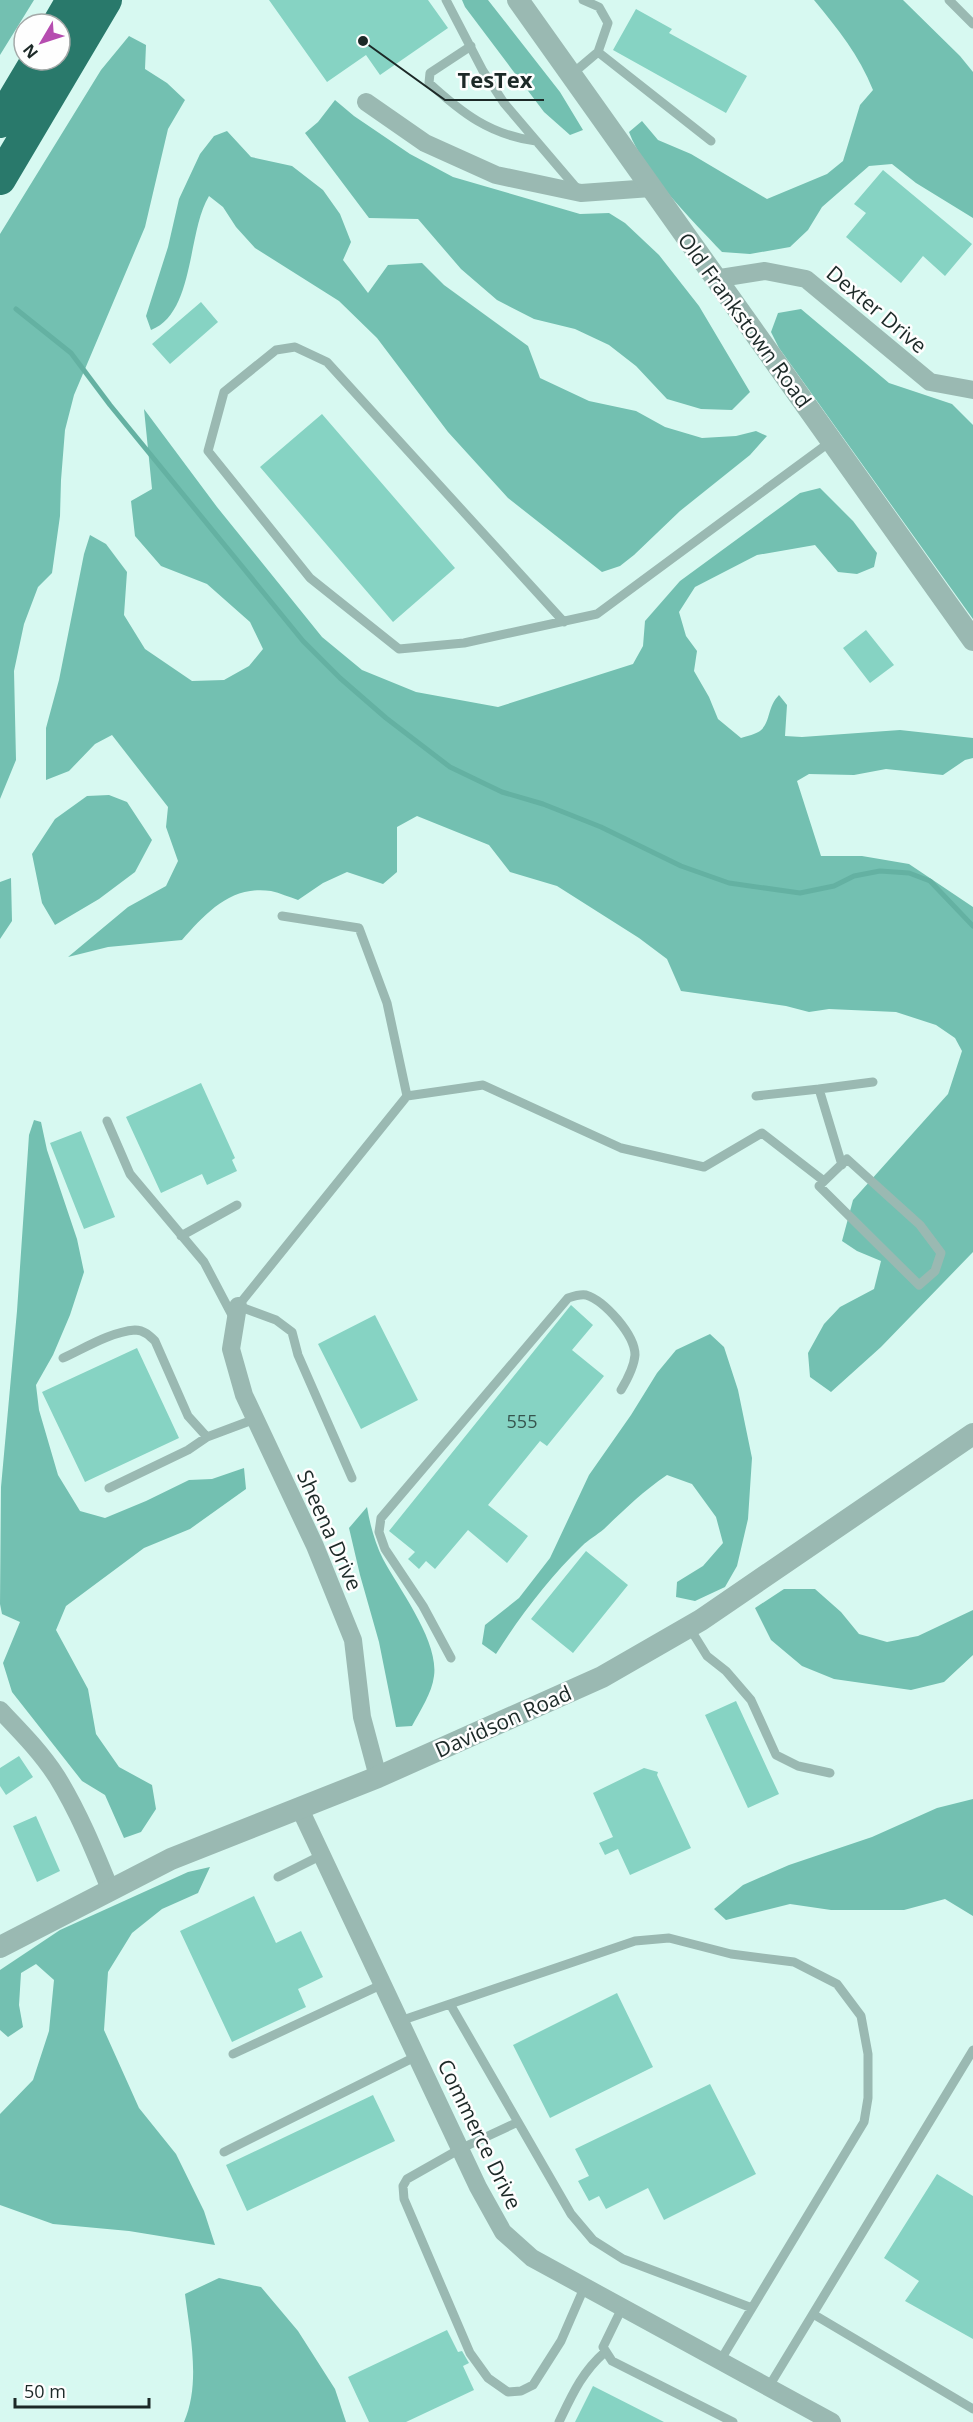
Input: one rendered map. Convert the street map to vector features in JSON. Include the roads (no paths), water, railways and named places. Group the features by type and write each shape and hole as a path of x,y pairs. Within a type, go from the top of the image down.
{"highway":[{"path":"0,179 106,0"},
{"path":"0,122 30,72"}],"street":[{"name":"Old Frankstown Road","path":"518,0 714,279 832,440 973,640"},
{"path":"366,102 425,143 496,175 581,193 651,188"},
{"name":"Dexter Drive","path":"714,279 765,271 806,279 930,382 973,390"},
{"name":"Sheena Drive","path":"237,1314 231,1349 244,1395 315,1546 353,1640 362,1717 378,1777"},
{"name":"Davidson Road","path":"0,1947 110,1889 213,1842 378,1777 602,1677 689,1627 973,1434"},
{"path":"0,1710 56,1775 85,1826 110,1889"},
{"name":"Commerce Drive","path":"300,1809 460,2149 503,2232 532,2258 768,2388 810,2417 832,2422"}],"lane":[{"path":"446,0 483,71 504,103 581,193"},
{"path":"572,75 598,52 608,23 599,7 583,0"},
{"path":"949,0 973,24"},
{"path":"471,46 430,73 429,83 460,111 498,133 536,141"},
{"path":"598,52 711,141"},
{"path":"564,622 327,362 295,346 276,350 224,392 208,451 310,578 399,650 464,642 564,622 597,614 832,440"},
{"path":"282,916 359,928 387,1002 407,1096"},
{"path":"756,1096 873,1082"},
{"path":"237,1314 407,1096 483,1085 621,1148 704,1167 762,1133 824,1181"},
{"path":"819,1089 842,1165"},
{"path":"107,1121 130,1174 204,1262 237,1314 276,1320 292,1332 298,1355 352,1478"},
{"path":"847,1159 920,1225 941,1253 935,1271 919,1285 819,1186 842,1165 847,1159"},
{"path":"182,1236 237,1205"},
{"path":"451,1658 423,1606 385,1549 380,1532 381,1518 568,1298 585,1295 597,1300 627,1331 633,1342 635,1355 621,1390"},
{"path":"63,1358 100,1340 137,1330 148,1334 155,1341 188,1416 207,1437"},
{"path":"109,1488 188,1450 207,1437 255,1419"},
{"path":"689,1627 707,1656 726,1671 751,1700 776,1755 798,1766 830,1773"},
{"path":"278,1877 322,1855"},
{"path":"400,2021 635,1941 669,1938 731,1954 794,1962 837,1984 861,2016 868,2054 868,2098 864,2122 720,2361"},
{"path":"234,2054 383,1984"},
{"path":"450,2004 571,2214 593,2240 623,2259 752,2308"},
{"path":"768,2388 973,2050"},
{"path":"224,2152 417,2056"},
{"path":"518,2122 460,2149 407,2179 403,2186 404,2199 470,2353 488,2378 508,2392 521,2391 532,2385 561,2341 584,2288"},
{"path":"622,2308 603,2346 612,2361 733,2422"},
{"path":"813,2314 973,2409"},
{"path":"559,2422 577,2384 589,2366 605,2352"}],"waterway":[{"path":"16,309 71,353 110,405 303,641 340,678 386,718 450,767 502,792 543,804 601,827 681,866 729,883 800,893 834,886 854,876 880,871 909,873 930,881 973,926"}],"place":[{"name":"TesTex","path":"363,41"}]}
